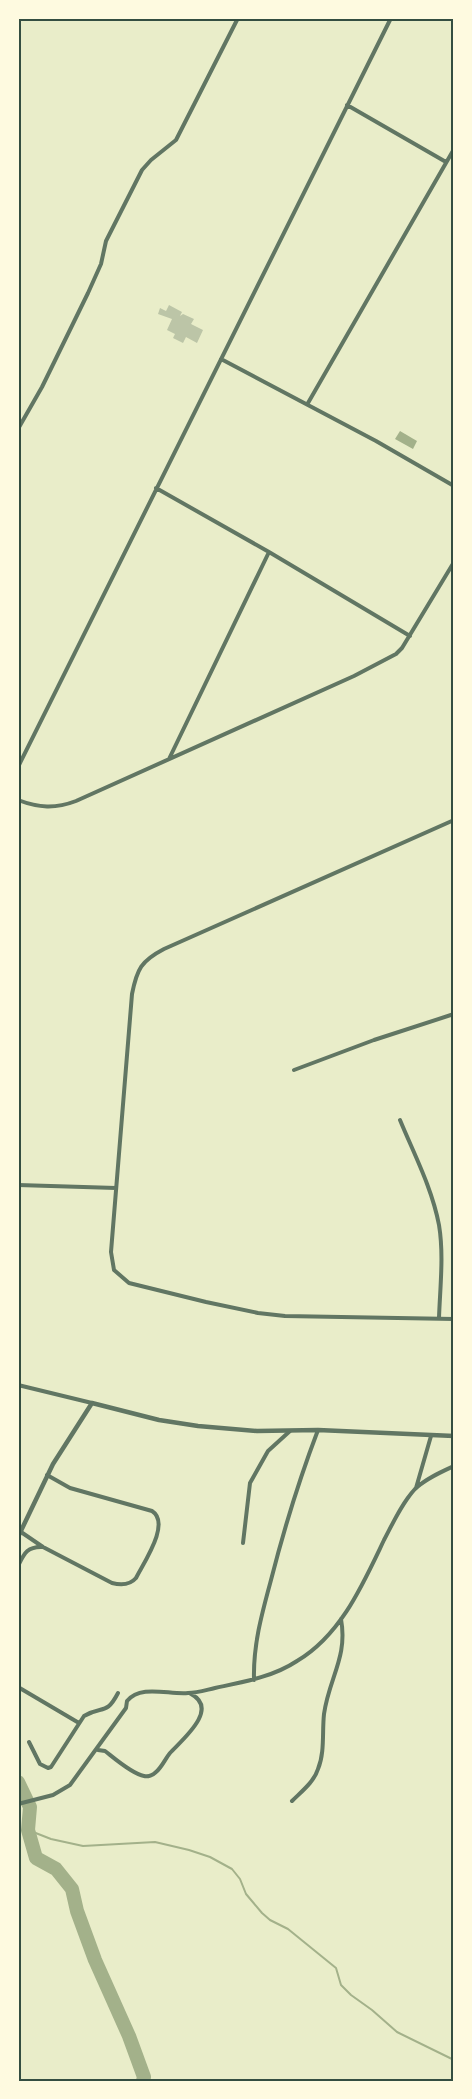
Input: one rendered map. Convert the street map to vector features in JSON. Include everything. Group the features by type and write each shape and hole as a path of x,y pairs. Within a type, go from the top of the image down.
{"street":[{"path":"18,429 42,387 88,293 101,264 106,241 142,170 176,140 238,18"},
{"path":"18,767 391,18"},
{"path":"347,105 447,162"},
{"path":"308,403 454,149"},
{"path":"221,359 308,403 454,486"},
{"path":"156,488 410,636"},
{"path":"168,759 269,552"},
{"path":"18,800 46,808 59,807 354,676 396,654 410,636 454,562"},
{"path":"454,820 164,949 142,964 136,975 132,994 112,1231 114,1270 129,1283 258,1313 285,1316 454,1318"},
{"path":"294,1071 374,1040 454,1014"},
{"path":"400,1120 431,1194 439,1225 441,1247 439,1318"},
{"path":"18,1185 116,1188"},
{"path":"18,1385 159,1420 198,1426 257,1431 318,1430 454,1436"},
{"path":"47,1475 70,1488 152,1511 158,1516 160,1524 158,1533 136,1578 130,1583 111,1584 19,1535 47,1475 92,1403"},
{"path":"254,1680 254,1649 273,1573 298,1485 318,1430"},
{"path":"243,1544 249,1484 268,1451 290,1431"},
{"path":"188,1694 254,1680 301,1660 323,1641 363,1584 393,1523 416,1488 431,1436"},
{"path":"416,1488 454,1466"},
{"path":"18,1566 30,1548 44,1547"},
{"path":"292,1801 314,1778 321,1762 327,1697 344,1645 341,1618"},
{"path":"18,1686 79,1724"},
{"path":"18,1804 53,1795 65,1789 97,1750 126,1708 131,1696 149,1692 188,1694 194,1695 200,1702 202,1711 199,1720 150,1776 142,1776 105,1751 97,1750"},
{"path":"29,1742 40,1764 51,1767 84,1716 107,1709 118,1693"}],"shaded area":[{"path":"400,431 417,441 413,449 395,439"}],"building":[{"path":"169,305 182,312 180,316 183,314 194,319 191,324 203,330 197,343 186,337 183,343 173,338 175,334 167,330 172,319 158,314 160,308 166,311"}],"waterway":[{"path":"18,1782 30,1807 28,1830 36,1858 56,1869 72,1889 77,1911 95,1960 129,2036 144,2077 143,2081"},
{"path":"28,1830 51,1839 83,1846 155,1842 210,1857 232,1869 240,1879 246,1894 262,1913 288,1929 336,1968 341,1985 351,1995 397,2032 454,2060"}]}
